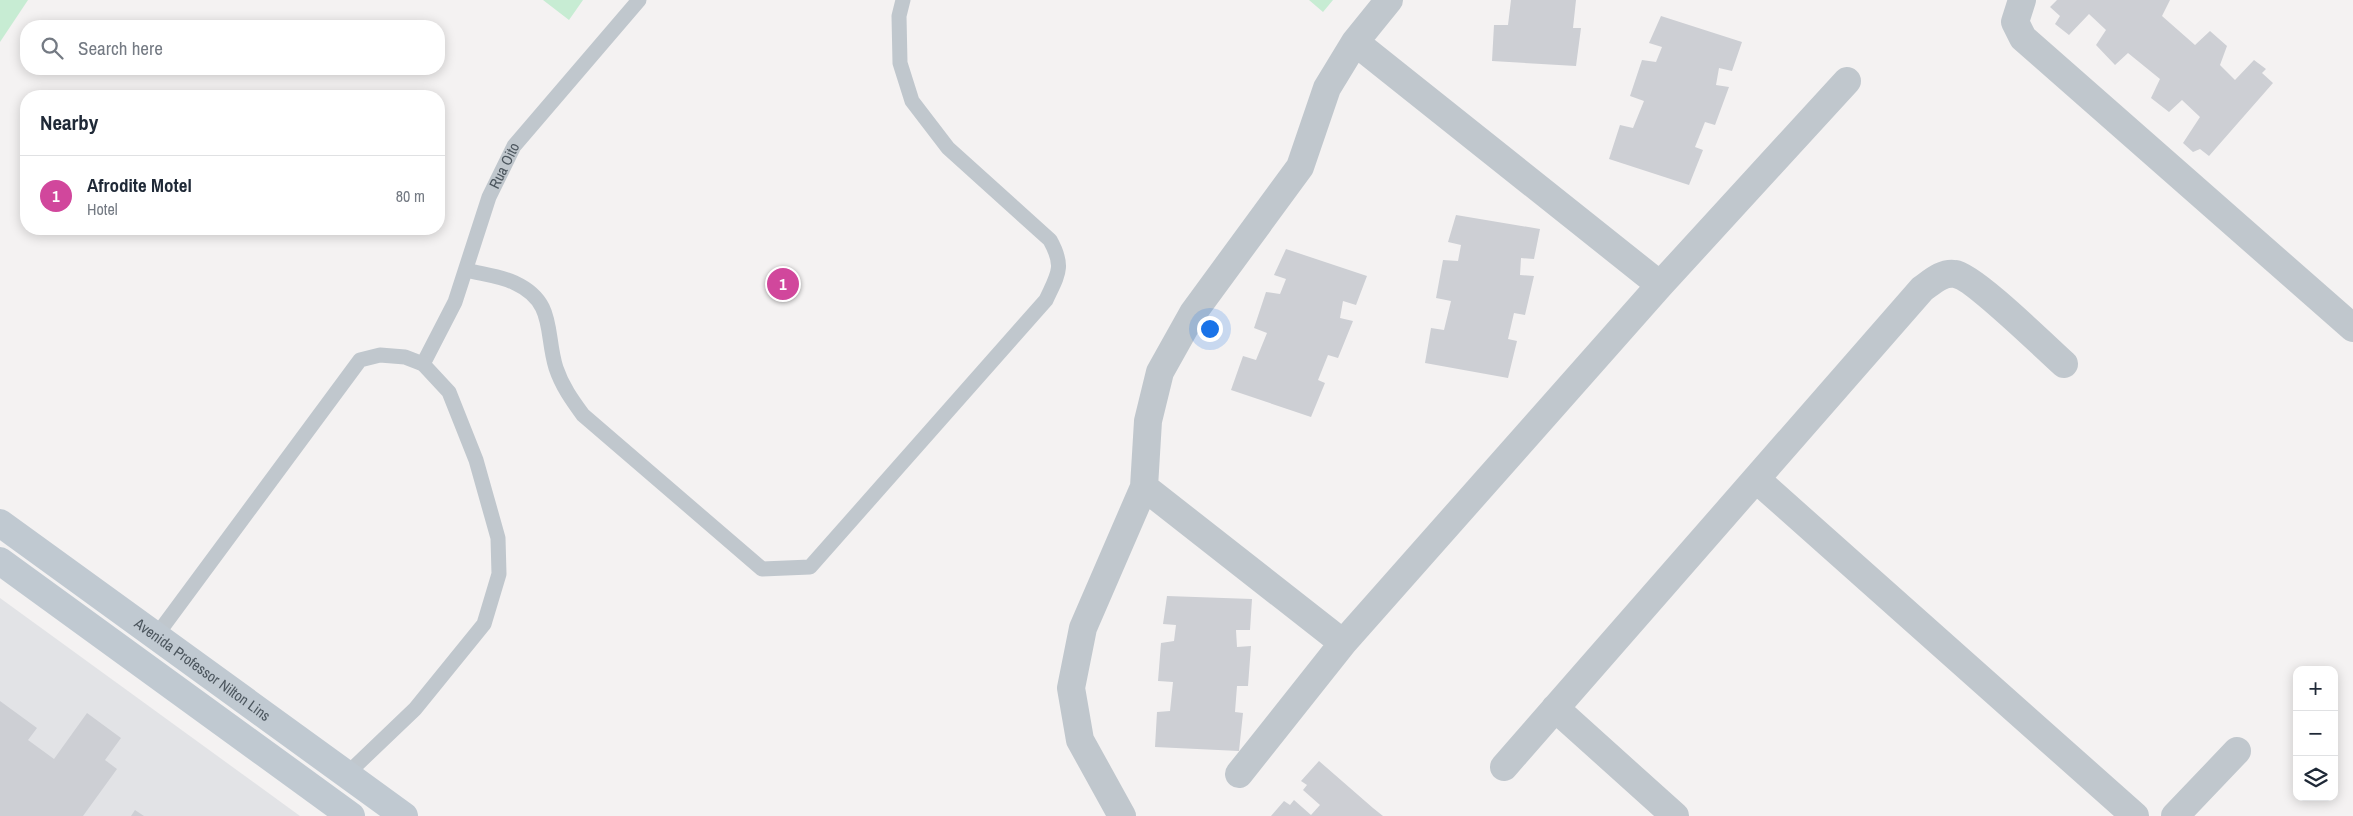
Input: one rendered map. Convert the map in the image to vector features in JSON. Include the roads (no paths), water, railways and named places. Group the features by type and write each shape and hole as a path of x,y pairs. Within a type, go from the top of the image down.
{"main road":[{"name":"Avenida Professor Nilton Lins","path":"0,523 404,816"},
{"path":"0,562 351,816"}],"street":[{"path":"1122,816 1080,740 1071,688 1083,628 1144,487 1148,421 1160,372 1192,312 1300,167 1327,88 1355,42 1389,0"},
{"path":"2022,0 2015,22 2023,38 2353,328"},
{"path":"1355,42 1660,285"},
{"path":"1239,774 1343,643 1660,285 1847,81"},
{"path":"1504,767 1922,290 1941,275 1956,274 1976,285 2064,364"},
{"path":"1756,479 2135,816"},
{"path":"1144,487 1343,643"},
{"path":"1555,708 1675,816"},
{"path":"2175,816 2237,751"}],"lane":[{"name":"Rua Oito","path":"423,364 455,302 489,196 514,146 639,0"},
{"path":"466,270 514,282 534,295 545,310 556,367 564,389 583,415 762,569 810,567 1046,300 1060,270 1059,256 1050,240 948,148 912,101 900,63 899,16 903,0"},
{"path":"156,636 360,360 380,355 405,357 423,364 449,392 476,460 498,538 499,574 484,624 415,709 346,774"}],"place":[{"name":"Afrodite Motel","path":"783,284"}]}
